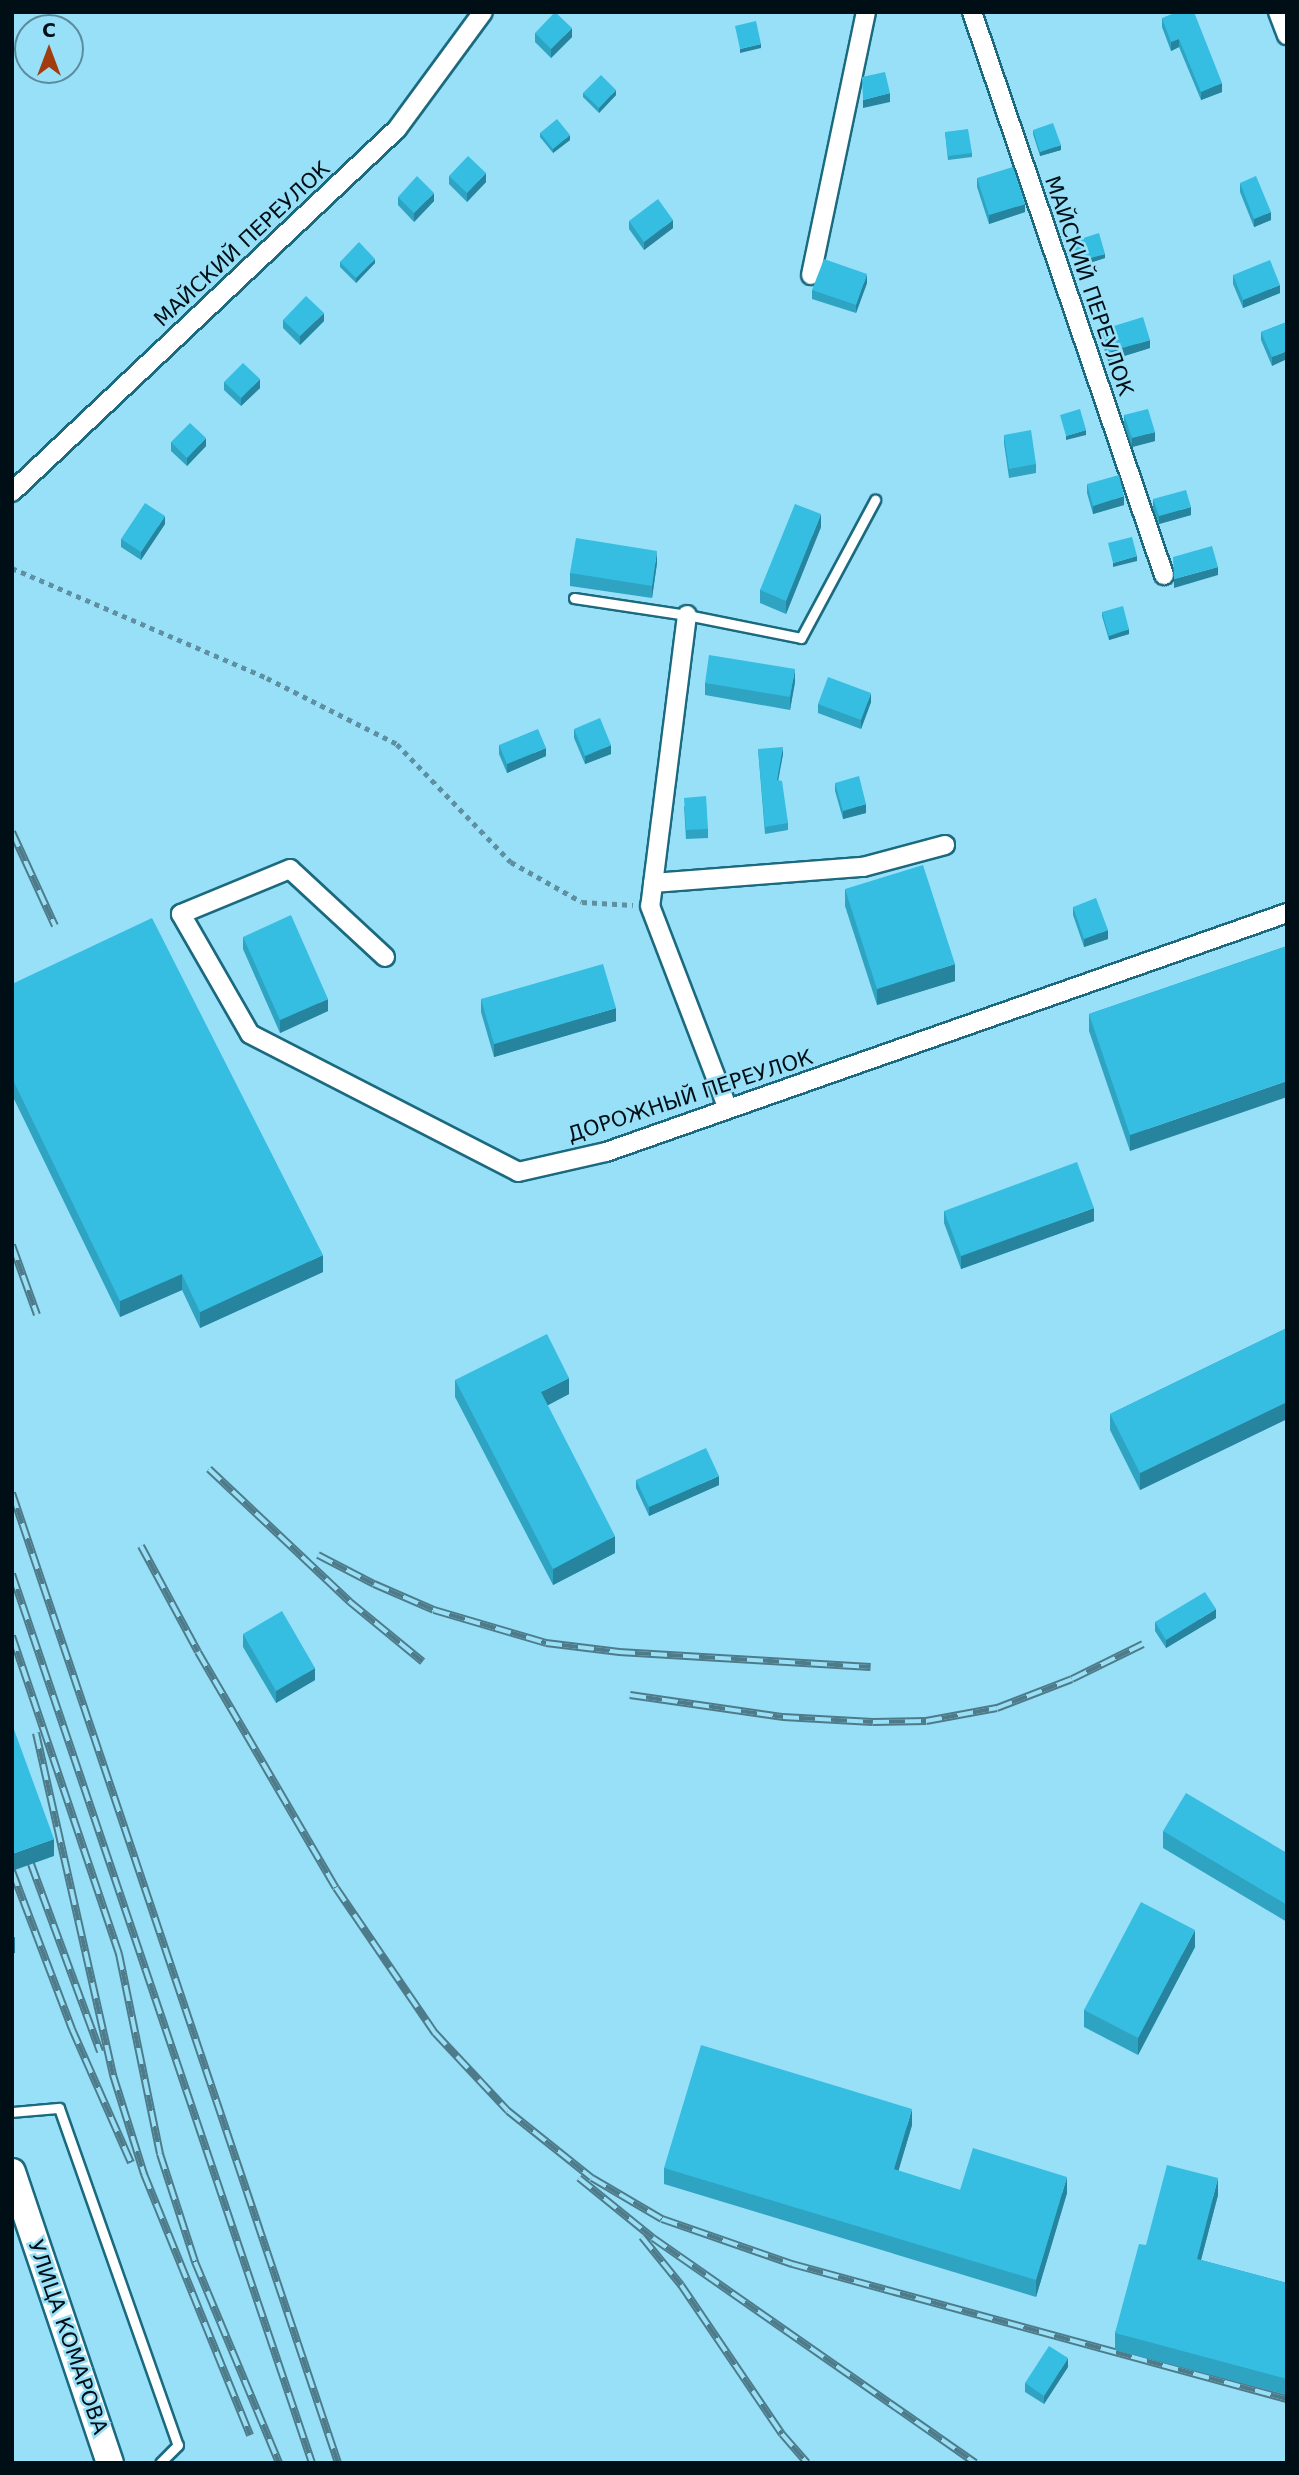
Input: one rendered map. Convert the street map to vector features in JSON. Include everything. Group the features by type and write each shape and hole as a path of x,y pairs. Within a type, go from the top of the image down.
{"main road":[{"name":"УЛИЦА КОМАРОВА","path":"12,2172 110,2463"}],"street":[{"name":"МАЙСКИЙ ПЕРЕУЛОК","path":"12,492 397,129 483,12"},
{"path":"811,275 866,12"},
{"name":"МАЙСКИЙ ПЕРЕУЛОК","path":"972,12 1164,575"},
{"path":"1278,12 1287,35"},
{"path":"687,615 650,906 728,1110"},
{"path":"653,883 863,867 945,845"},
{"name":"ДОРОЖНЫЙ ПЕРЕУЛОК","path":"385,957 290,869 181,914 250,1034 518,1172 606,1152 1287,914"}],"lane":[{"path":"575,597 687,615 801,638 875,500"},
{"path":"12,2112 58,2108 178,2445 160,2463"}],"path":[{"path":"12,568 267,678 397,744 512,862 582,902 650,906"}],"building":[{"path":"555,12 572,28 551,49 535,33"},
{"path":"1177,12 1194,12 1222,83 1201,92 1179,39 1171,42 1162,18"},
{"path":"756,21 761,44 740,49 735,26"},
{"path":"885,72 890,93 863,100 862,77"},
{"path":"601,75 616,90 599,108 583,93"},
{"path":"557,119 570,135 553,149 540,133"},
{"path":"1053,123 1061,145 1040,152 1033,130"},
{"path":"968,129 972,153 948,156 945,132"},
{"path":"468,156 486,173 467,193 449,176"},
{"path":"1013,167 1025,204 989,215 977,178"},
{"path":"417,176 434,193 414,213 398,197"},
{"path":"1256,176 1271,212 1254,219 1240,183"},
{"path":"658,199 673,220 644,242 629,221"},
{"path":"1099,233 1105,254 1080,261 1074,241"},
{"path":"359,242 375,259 356,278 340,262"},
{"path":"824,259 867,274 856,305 812,290"},
{"path":"1270,260 1280,285 1243,300 1233,275"},
{"path":"306,296 324,313 300,336 283,320"},
{"path":"1143,317 1150,340 1108,352 1101,330"},
{"path":"1287,322 1287,351 1272,357 1261,332"},
{"path":"243,363 260,379 241,398 224,382"},
{"path":"1080,409 1086,430 1066,436 1060,415"},
{"path":"1148,409 1155,432 1132,438 1124,415"},
{"path":"190,423 206,438 187,458 171,442"},
{"path":"1031,430 1036,464 1009,469 1004,435"},
{"path":"1119,475 1124,496 1093,506 1087,484"},
{"path":"1186,490 1191,507 1159,516 1153,499"},
{"path":"145,503 165,516 141,552 121,539"},
{"path":"795,504 821,514 786,601 760,590"},
{"path":"1132,537 1137,556 1113,563 1108,543"},
{"path":"576,538 657,551 652,586 570,573"},
{"path":"1212,546 1218,567 1174,579 1173,557"},
{"path":"1123,606 1129,629 1109,636 1102,612"},
{"path":"709,655 795,669 790,697 705,683"},
{"path":"828,677 871,693 861,720 818,704"},
{"path":"600,718 611,745 585,756 574,729"},
{"path":"538,729 546,748 507,764 499,745"},
{"path":"783,747 777,780 782,781 788,823 765,827 758,749"},
{"path":"859,776 866,804 843,811 835,783"},
{"path":"706,796 708,829 686,830 684,798"},
{"path":"923,865 955,964 877,989 845,889"},
{"path":"1096,898 1108,930 1084,939 1073,907"},
{"path":"291,915 328,999 280,1020 243,937"},
{"path":"152,918 323,1255 200,1312 182,1274 120,1301 12,1078 12,984"},
{"path":"1287,946 1287,1081 1130,1135 1089,1014"},
{"path":"603,964 616,1008 494,1044 481,999"},
{"path":"1077,1162 1094,1208 961,1256 944,1211"},
{"path":"1287,1328 1287,1402 1140,1473 1110,1414"},
{"path":"547,1334 569,1378 541,1392 615,1536 553,1569 455,1380"},
{"path":"706,1448 719,1476 649,1507 636,1480"},
{"path":"1205,1592 1216,1609 1166,1640 1155,1622"},
{"path":"282,1611 315,1668 276,1691 243,1634"},
{"path":"12,1724 54,1839 12,1854"},
{"path":"1186,1793 1287,1853 1287,1905 1163,1831"},
{"path":"1141,1902 1195,1930 1138,2038 1084,2010"},
{"path":"701,2045 912,2109 894,2169 960,2190 973,2148 1067,2177 1036,2280 664,2168"},
{"path":"1167,2165 1218,2178 1197,2259 1287,2283 1287,2379 1115,2333 1139,2244 1146,2245"},
{"path":"1049,2346 1068,2358 1044,2396 1025,2383"}],"railway":[{"path":"12,832 55,926"},
{"path":"12,1245 37,1315"},
{"path":"209,1469 350,1602 423,1662"},
{"path":"12,1493 338,2463"},
{"path":"141,1546 198,1652 336,1888 435,2033 508,2111 592,2178 662,2219 792,2264 1287,2399"},
{"path":"318,1555 374,1584 434,1610 546,1643 619,1652 871,1667"},
{"path":"12,1574 312,2463"},
{"path":"12,1636 119,1954 160,2154 195,2262 279,2463"},
{"path":"630,1695 783,1717 873,1722 926,1721 997,1708 1072,1679 1143,1644"},
{"path":"36,1733 113,2075 144,2174 250,2435"},
{"path":"31,1864 100,2052"},
{"path":"12,1871 72,2029 131,2163"},
{"path":"579,2178 653,2238 975,2463"},
{"path":"642,2237 681,2285 782,2434 807,2463"}]}
